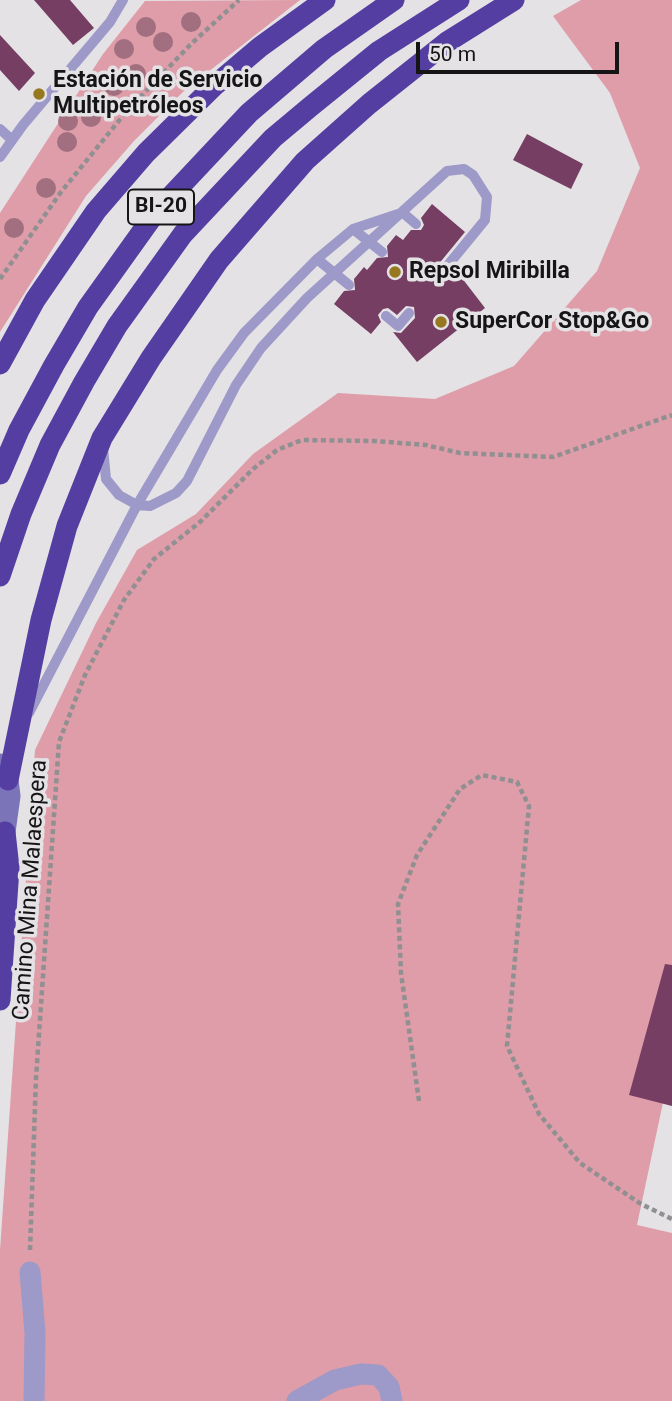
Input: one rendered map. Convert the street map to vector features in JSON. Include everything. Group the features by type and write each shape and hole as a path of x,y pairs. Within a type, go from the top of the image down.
{"highway":[{"path":"0,364 35,300 96,211 146,153 214,86 260,47 325,0"},
{"name":"BI-20","path":"0,474 19,430 54,365 95,298 156,212 249,113 324,50 394,0"},
{"name":"BI-20","path":"0,576 21,514 50,445 117,326 183,234 234,178 310,107 379,51 459,0"},
{"path":"4,772 19,731 41,620 67,526 102,438 150,358 219,260 305,160 369,104 447,42 514,0"},
{"path":"0,1000 9,868 2,835"}],"main road":[{"path":"2,835 10,796 4,772"}],"street":[{"path":"30,1272 35,1333 34,1401"},
{"path":"297,1401 335,1380 360,1374 378,1375 389,1387 392,1401"}],"lane":[{"path":"0,157 110,22 123,0"},
{"path":"0,129 12,139"},
{"path":"102,438 106,480 119,495 137,505 150,506 166,500 187,481 236,385 261,348 307,298 447,171 464,169 480,184 487,197 485,220 439,276"},
{"path":"402,212 416,224"},
{"path":"19,731 137,505 217,370 244,334 317,259 353,229 402,212"},
{"path":"353,229 382,252"},
{"path":"317,259 349,285"},
{"path":"386,316 398,326 409,313"}],"path":[{"path":"0,279 61,192 127,112 191,44 239,0"},
{"name":"Camino Mina Malaespera","path":"30,1272 36,1077 52,811 59,741 85,675 124,600 154,559 200,522 253,468 277,450 302,440 375,441 426,445 460,453 553,457 672,415"},
{"path":"419,1101 401,973 398,904 417,855 460,789 482,775 517,782 529,806 507,1046 539,1114 580,1163 641,1204 672,1219"}],"shaded area":[{"path":"300,0 185,90 134,141 86,196 0,332 0,213 103,54 145,1"},
{"path":"581,0 672,0 672,1060 637,1225 672,1233 672,1401 0,1401 0,1250 35,750 96,623 137,550 196,514 253,454 338,393 435,399 514,366 597,271 640,168 610,93 553,16"}],"building":[{"path":"34,0 70,0 94,28 73,45"},
{"path":"0,35 35,73 19,91 0,70"},
{"path":"527,134 583,164 571,189 513,160"},
{"path":"432,204 465,232 433,271 432,279 442,283 455,269 485,308 417,362 393,332 401,333 415,318 414,307 406,306 397,315 388,308 383,309 378,315 381,322 371,334 334,304 344,291 355,290 354,279 364,267 367,270 377,258 388,257 387,246 396,235 403,240 411,230 421,230 424,225 421,218"},
{"path":"665,964 672,965 672,1106 629,1095"}],"place":[{"name":"Estación de Servicio Multipetróleos","path":"39,94"},
{"name":"Repsol Miribilla","path":"395,272"},
{"name":"SuperCor Stop&Go","path":"441,322"}]}
